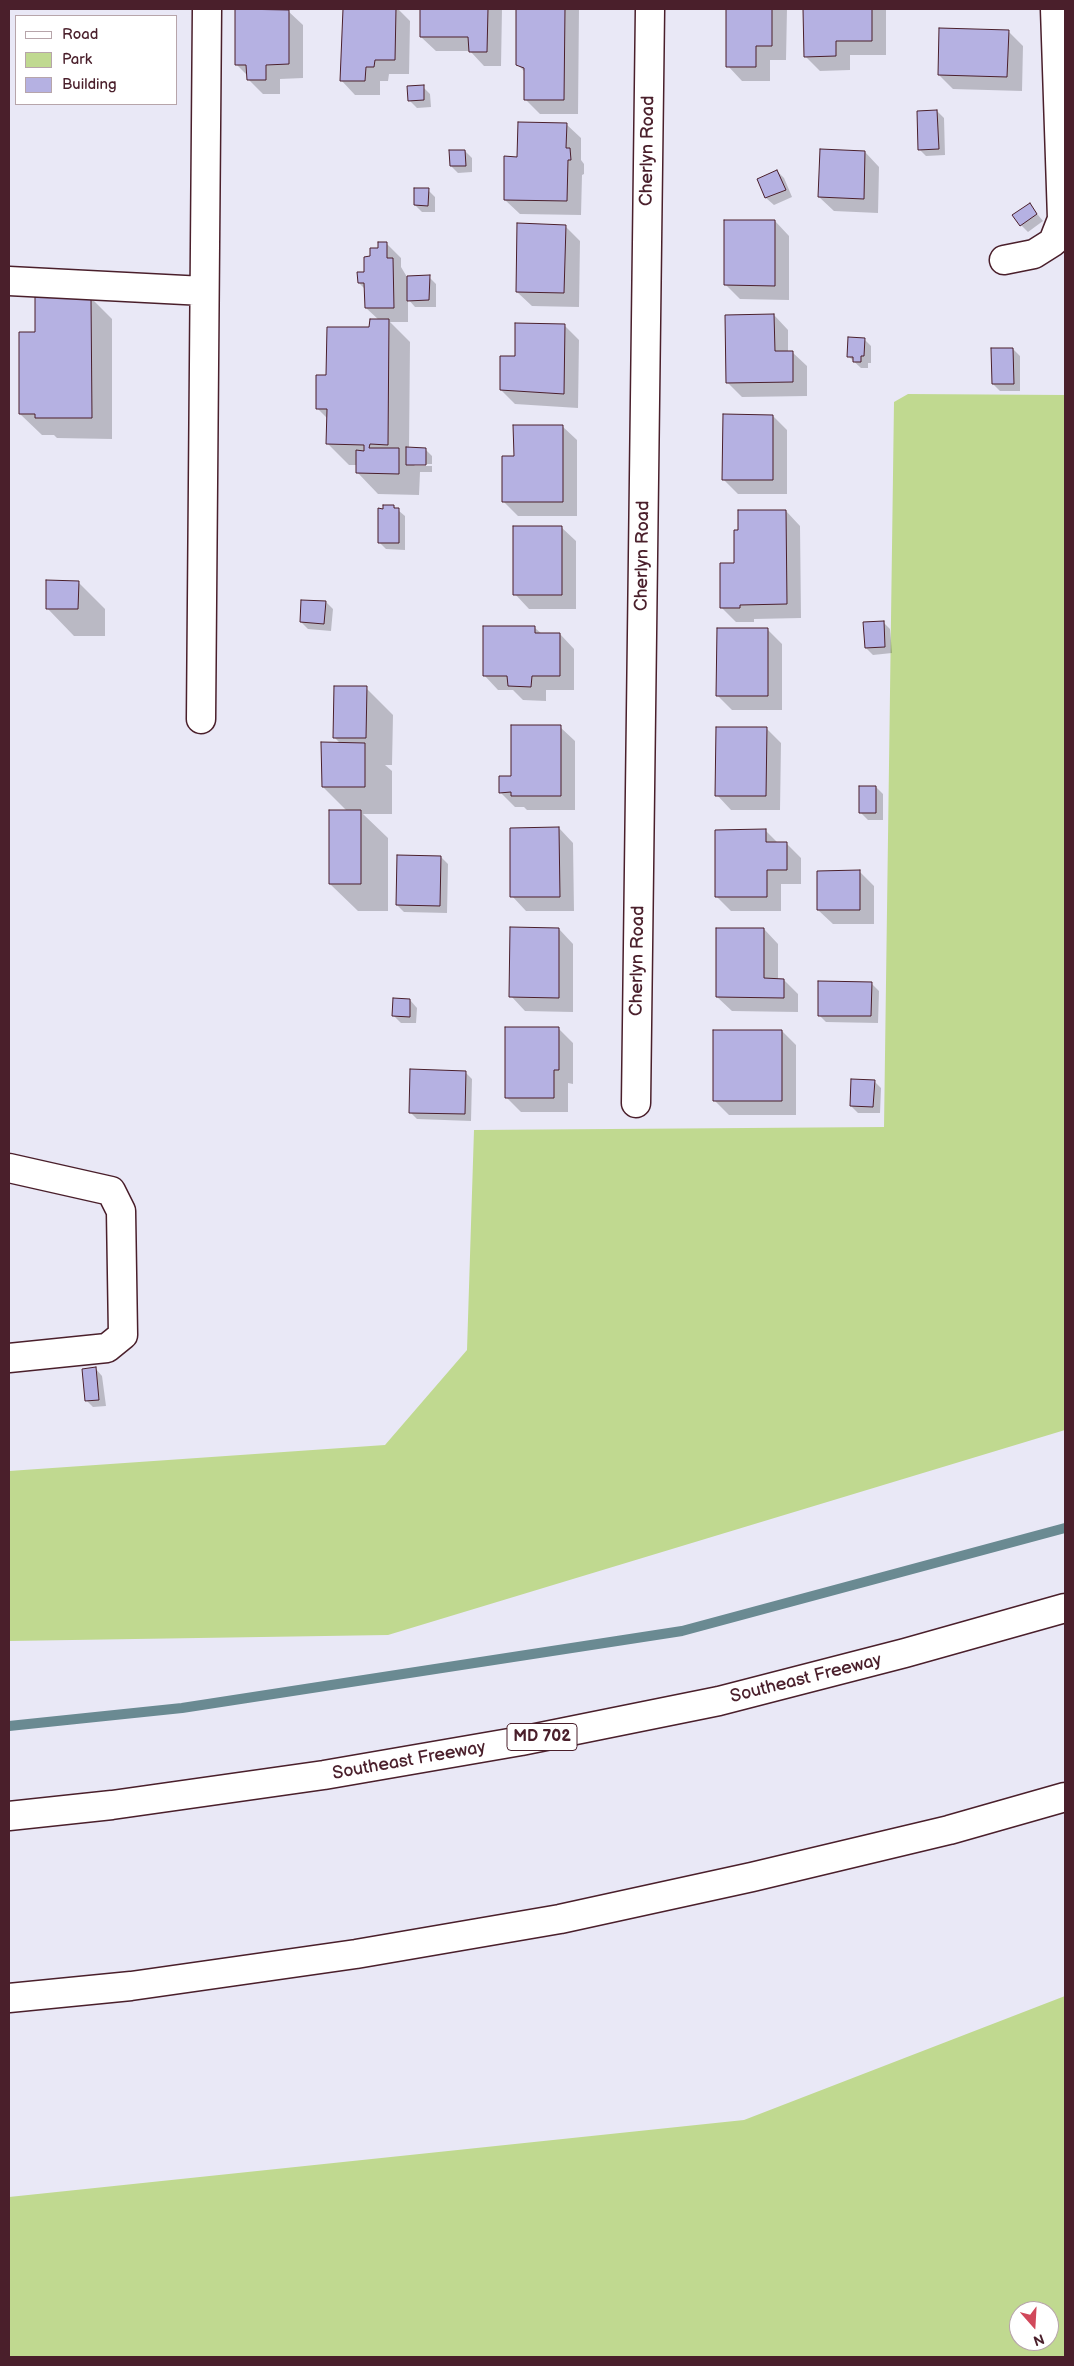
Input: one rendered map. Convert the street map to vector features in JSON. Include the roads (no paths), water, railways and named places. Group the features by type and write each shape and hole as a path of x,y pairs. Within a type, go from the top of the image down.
{"main road":[{"path":"200,719 207,9"},
{"name":"Cherlyn Road","path":"636,1103 650,9"},
{"path":"1004,260 1034,254 1053,242 1062,219 1055,9"},
{"path":"9,281 204,291"},
{"path":"9,1168 112,1191 121,1211 123,1335 107,1348 9,1358"},
{"name":"Southeast Freeway","path":"9,1816 324,1775 522,1741 719,1701 906,1653 1065,1608"},
{"path":"9,1998 131,1986 356,1954 560,1919 752,1877 949,1830 1065,1797"}],"waterway":[{"path":"9,1726 182,1708 682,1631 1065,1528"}]}
